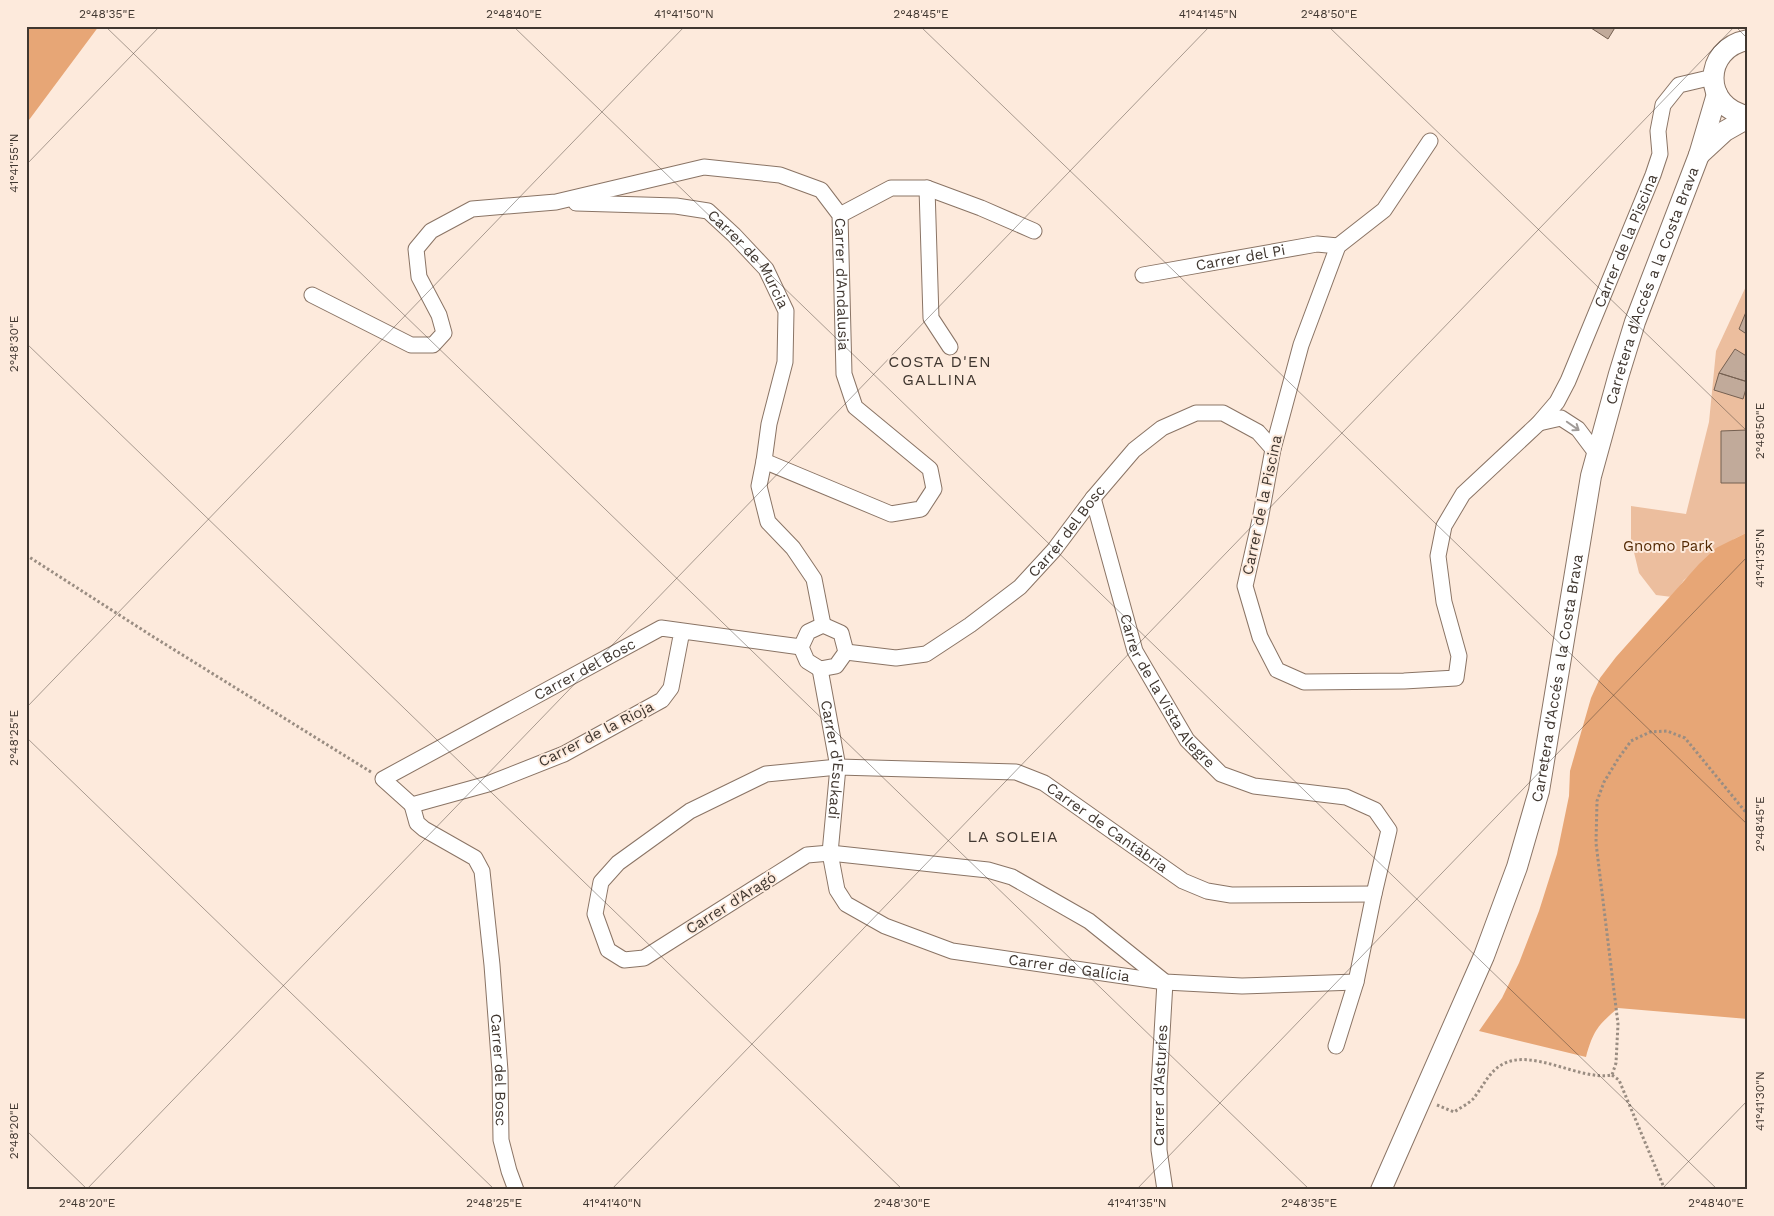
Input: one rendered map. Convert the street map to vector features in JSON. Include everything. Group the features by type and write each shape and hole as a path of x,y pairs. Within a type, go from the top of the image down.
{"main road":[{"name":"Carretera d'Accés a la Costa Brava","path":"1381,1190 1484,956 1517,867 1539,791 1596,453 1635,322 1699,155 1715,85 1715,67 1721,55 1746,36"},
{"path":"1715,85 1722,103 1731,110 1748,117"},
{"path":"1699,155 1726,131 1748,117"}],"street":[{"name":"Carrer de la Piscina","path":"1338,246 1301,345 1273,449 1245,586 1260,637 1277,670 1304,682 1404,682 1456,678 1459,656 1444,602 1438,556 1444,526 1463,494 1539,423 1557,402 1568,381 1654,176 1660,154 1658,131 1663,105 1678,85 1715,85"},
{"path":"1338,246 1384,210 1430,141"},
{"name":"Carrer d'Andalusia","path":"312,295 410,345 433,345 444,333 439,315 419,277 416,249 431,231 472,209 556,202 704,167 780,175 821,190 840,215 844,374 856,407 930,469 934,489 921,509 891,514 764,461"},
{"path":"840,215 892,188 927,188 982,208 1034,231"},
{"path":"927,188 931,318 950,347"},
{"name":"Carrer de Murcia","path":"556,202 676,206 708,211 766,269 786,311 785,362 769,424 764,461"},
{"name":"Carrer del Pi","path":"1143,275 1317,244 1338,246"},
{"name":"Carrer del Bosc","path":"846,652 896,658 926,654 1020,587 1054,550 1134,450 1162,428 1196,413 1223,413 1258,432 1273,449"},
{"path":"1539,423 1561,418 1578,429 1596,453"},
{"path":"764,461 759,486 768,522 793,548 814,579 823,625"},
{"name":"Carrer de la Vista Alegre","path":"1094,498 1135,651 1187,740 1221,774 1254,786 1346,797 1375,810 1389,830 1356,982 1336,1046"},
{"path":"823,625 841,633 846,652 836,666 820,669 807,661 801,647 808,632 823,625"},
{"name":"Carrer del Bosc","path":"383,780 661,628 801,647"},
{"name":"Carrer de la Rioja","path":"412,805 488,784 564,754 662,700 671,688 682,631"},
{"name":"Carrer d'Esukadi","path":"820,669 838,767 830,853"},
{"name":"Carrer de Cantàbria","path":"838,767 1016,772 1044,783 1183,881 1206,891 1231,895 1374,894"},
{"name":"Carrer d'Aragó","path":"838,767 766,774 690,812 618,863 601,882 595,914 608,950 624,960 644,958 807,855 830,853 988,870 1012,877 1089,921 1165,982"},
{"path":"383,780 412,805"},
{"name":"Carrer del Bosc","path":"412,805 417,823 424,829 475,858 482,871 492,964 500,1072 501,1140 516,1190"},
{"name":"Carrer de Galícia","path":"830,853 837,890 846,904 884,926 952,951 1165,982 1242,986 1356,982"},
{"name":"Carrer d'Asturies","path":"1165,982 1159,1086 1159,1150 1165,1190"}],"path":[{"path":"26,555 383,780"},
{"path":"1612,1075 1616,1063 1618,1024 1596,843 1597,801 1604,782 1631,741 1650,732 1666,731 1685,738 1748,814"},
{"path":"1423,1098 1454,1112 1472,1100 1489,1076 1502,1064 1513,1060 1542,1062 1601,1077 1612,1075 1619,1080 1665,1190"}],"green space":[{"name":"Gnomo Park","path":"1748,282 1748,532 1734,539 1684,580 1672,597 1656,595 1639,573 1631,540 1631,506 1686,514 1709,422 1716,351"}],"shaded area":[{"path":"26,26 99,26 26,124"},
{"path":"1748,532 1748,1019 1618,1008 1597,1029 1586,1057 1479,1031 1502,998 1519,963 1539,911 1557,854 1569,796 1570,771 1591,698 1600,678 1616,657 1699,564 1716,548"}],"building":[{"path":"1588,26 1616,26 1608,39"},
{"path":"1746,312 1748,313 1748,335 1739,329"},
{"path":"1735,349 1748,357 1748,368 1745,372 1748,372 1748,382 1719,373"},
{"path":"1719,373 1748,382 1743,399 1714,390"},
{"path":"1747,430 1747,483 1721,483 1721,431"}],"district":[{"name":"COSTA D'EN GALLINA","path":"940,370"},
{"name":"LA SOLEIA","path":"1013,836"}]}
